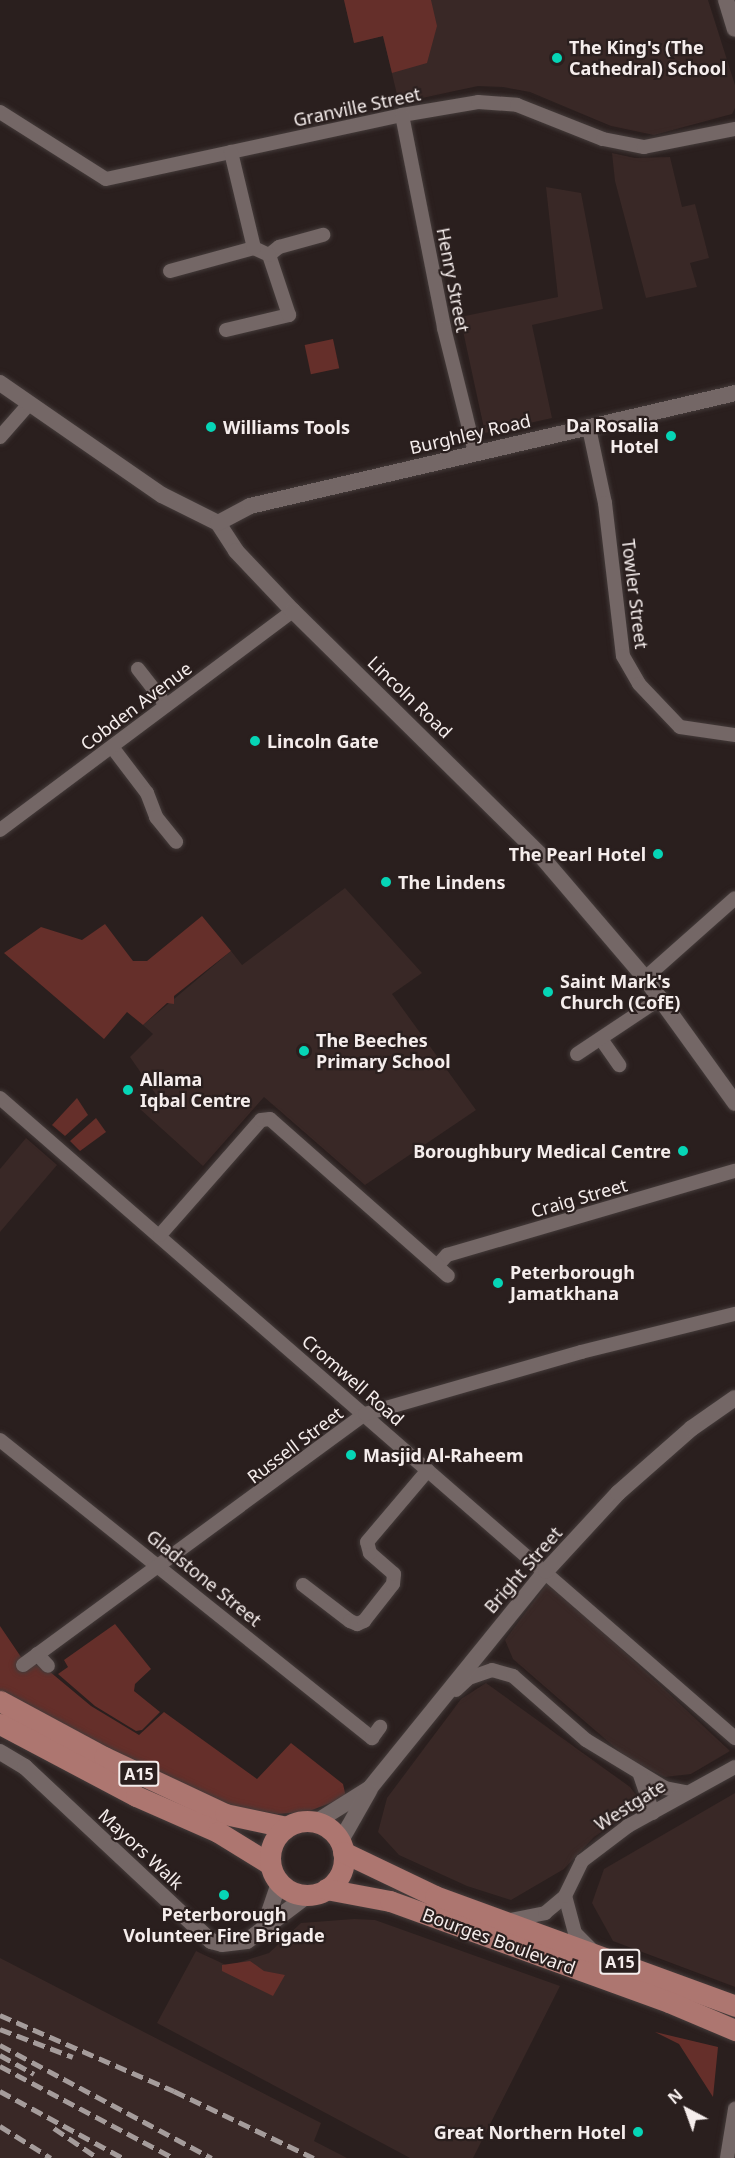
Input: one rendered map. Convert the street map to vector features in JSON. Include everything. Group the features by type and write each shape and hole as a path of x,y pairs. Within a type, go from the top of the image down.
{"main road":[{"name":"A15","path":"0,1701 104,1757 225,1814 286,1827 295,1822 316,1822 326,1826 342,1847"},
{"name":"A15","path":"0,1724 136,1796 218,1832 275,1874 288,1890 317,1892"},
{"path":"275,1874 272,1843 286,1827"},
{"path":"317,1892 340,1873 342,1847"},
{"name":"Bourges Boulevard","path":"342,1847 426,1892 594,1952 735,2006"},
{"name":"Bourges Boulevard","path":"317,1892 390,1901 669,2002 735,2030"}],"street":[{"path":"726,0 735,29"},
{"name":"Granville Street","path":"0,112 106,179 402,115 469,103 503,103 603,139 644,147 735,129"},
{"name":"Henry Street","path":"402,115 444,328 474,452"},
{"path":"231,152 254,248"},
{"path":"269,255 279,248 323,235"},
{"path":"170,271 254,248 269,255 289,315 226,330"},
{"path":"0,383 162,495 218,523"},
{"name":"Burghley Road","path":"218,523 250,506 735,393"},
{"path":"0,437 30,403"},
{"name":"Towler Street","path":"589,428 605,503 623,656 639,684 680,727 735,735"},
{"name":"Lincoln Road","path":"218,523 236,551 293,611 540,855 661,998 735,1103"},
{"name":"Cobden Avenue","path":"0,830 293,611"},
{"path":"138,669 166,705"},
{"path":"112,747 147,793 156,817 176,842"},
{"path":"645,978 735,898"},
{"path":"577,1054 661,998"},
{"path":"601,1039 619,1065"},
{"name":"Cromwell Road","path":"0,1098 546,1571 735,1738"},
{"name":"Craig Street","path":"160,1235 261,1120 270,1119 442,1271 447,1255 735,1171"},
{"name":"Russell Street","path":"23,1665 161,1566 365,1414 581,1352 735,1314"},
{"name":"Bright Street","path":"342,1847 370,1788 546,1571 643,1470 733,1398"},
{"name":"Gladstone Street","path":"0,1440 161,1566 372,1738 380,1727"},
{"path":"303,1585 350,1621 357,1624 364,1621 393,1584 394,1574 370,1553 367,1542 428,1470"},
{"path":"38,1654 48,1666"},
{"path":"440,1704 470,1678 492,1670 513,1676 586,1740 665,1788 686,1792"},
{"name":"Mayors Walk","path":"0,1752 25,1767 211,1941 238,1943 263,1930 317,1892"},
{"name":"Westgate","path":"505,1920 545,1913 565,1896 582,1861 628,1826 735,1767"},
{"path":"639,1773 648,1788 653,1813"},
{"name":"Bright Street","path":"316,1822 370,1788"},
{"path":"263,1930 275,1874"},
{"path":"565,1896 575,1933 594,1952"},
{"path":"728,2158 735,2109"}],"shaded area":[{"name":"The King's (The Cathedral) School","path":"344,0 708,0 735,85 735,108 732,114 654,135 611,126 530,92 503,87 478,86 399,103 383,36 354,43"},
{"path":"344,0 431,0 437,26 427,63 392,73 383,36 354,43"},
{"path":"612,153 635,158 670,157 682,207 695,204 709,258 690,263 697,287 646,298 615,181"},
{"path":"546,187 581,193 603,309 532,325 552,418 485,433 460,317 558,297"},
{"path":"333,339 339,368 311,374 305,345"},
{"name":"The Beeches Primary School","path":"345,888 422,973 392,994 476,1110 365,1185 264,1097 203,1166 140,1109 157,1096 130,1057 153,1034 143,1025 231,951 242,965"},
{"path":"202,916 231,951 174,996 174,1004 167,1003 143,1025 127,1012 104,1039 4,953 41,927 82,940 105,924 133,961 147,961"},
{"path":"77,1098 88,1115 65,1136 52,1125"},
{"path":"96,1118 106,1132 80,1151 70,1141"},
{"path":"26,1138 57,1165 0,1232 0,1169"},
{"path":"549,1581 730,1751 691,1774 665,1777 627,1758 513,1659 505,1640"},
{"path":"115,1624 151,1669 135,1684 134,1691 160,1712 142,1730 136,1731 95,1706 58,1674 68,1667 64,1660"},
{"path":"0,1626 21,1657 49,1671 91,1706 139,1735 164,1712 257,1779 291,1743 343,1784 346,1797 307,1812 277,1814 218,1803 178,1784 0,1692"},
{"path":"486,1683 630,1787 637,1796 631,1812 594,1837 564,1869 511,1900 467,1886 399,1855 378,1832 387,1798 461,1699"},
{"path":"735,1793 735,1987 613,1941 592,1903 604,1869"},
{"path":"354,1919 375,1920 560,1986 473,2158 410,2158 157,2023 196,1951 228,1966 269,1953 301,1923"},
{"path":"0,1958 321,2123 314,2141 347,2158 0,2158"},
{"path":"250,1961 264,1971 285,1975 273,1996 222,1971 222,1965"},
{"path":"655,2032 718,2047 713,2097 679,2044"}],"railway":[{"path":"0,2015 174,2091 314,2158"},
{"path":"0,2029 73,2057"},
{"path":"0,2045 212,2158"},
{"path":"0,2055 34,2074"},
{"path":"0,2066 174,2158"},
{"path":"0,2091 123,2158"},
{"path":"0,2126 51,2158"},
{"path":"54,2128 98,2158"}],"place":[{"name":"The King's (The Cathedral) School","path":"557,58"},
{"name":"Williams Tools","path":"211,427"},
{"name":"Da Rosalia Hotel","path":"671,436"},
{"name":"Lincoln Gate","path":"255,741"},
{"name":"The Pearl Hotel","path":"658,854"},
{"name":"The Lindens","path":"386,882"},
{"name":"Saint Mark's Church (CofE)","path":"548,992"},
{"name":"The Beeches Primary School","path":"304,1051"},
{"name":"Allama Iqbal Centre","path":"128,1090"},
{"name":"Boroughbury Medical Centre","path":"683,1151"},
{"name":"Peterborough Jamatkhana","path":"498,1283"},
{"name":"Masjid Al-Raheem","path":"351,1455"},
{"name":"Peterborough Volunteer Fire Brigade","path":"224,1895"},
{"name":"Great Northern Hotel","path":"638,2132"}]}
